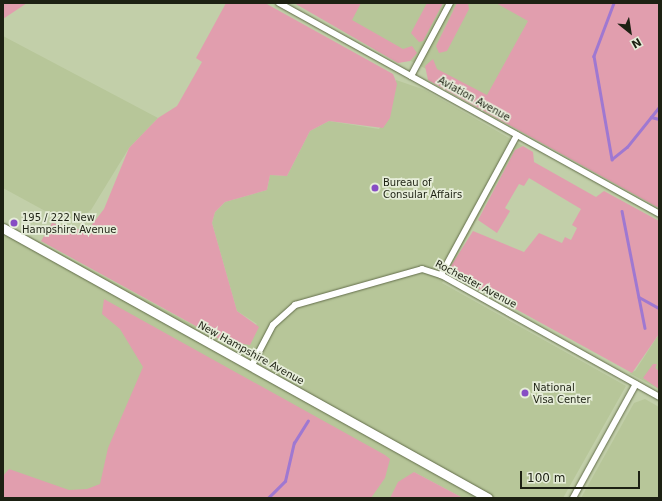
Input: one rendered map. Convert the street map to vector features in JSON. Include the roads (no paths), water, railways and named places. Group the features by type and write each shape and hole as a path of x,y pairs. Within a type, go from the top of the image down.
{"street":[{"name":"Aviation Avenue","path":"279,3 659,214"},
{"path":"411,76 450,3"},
{"path":"441,275 517,136"},
{"name":"New Hampshire Avenue","path":"3,228 488,498"},
{"name":"Rochester Avenue","path":"252,366 278,318 301,302 413,270 432,270 659,397"},
{"path":"573,498 636,384"}],"waterway":[{"path":"614,3 594,56 612,159 627,147 659,107"},
{"path":"651,117 659,119"},
{"path":"622,211 645,328"},
{"path":"639,297 659,308"},
{"path":"268,498 285,481 294,443 308,421"}],"place":[{"name":"Bureau of Consular Affairs","path":"375,188"},
{"name":"195 / 222 New Hampshire Avenue","path":"14,223"},
{"name":"National Visa Center","path":"525,393"}]}
